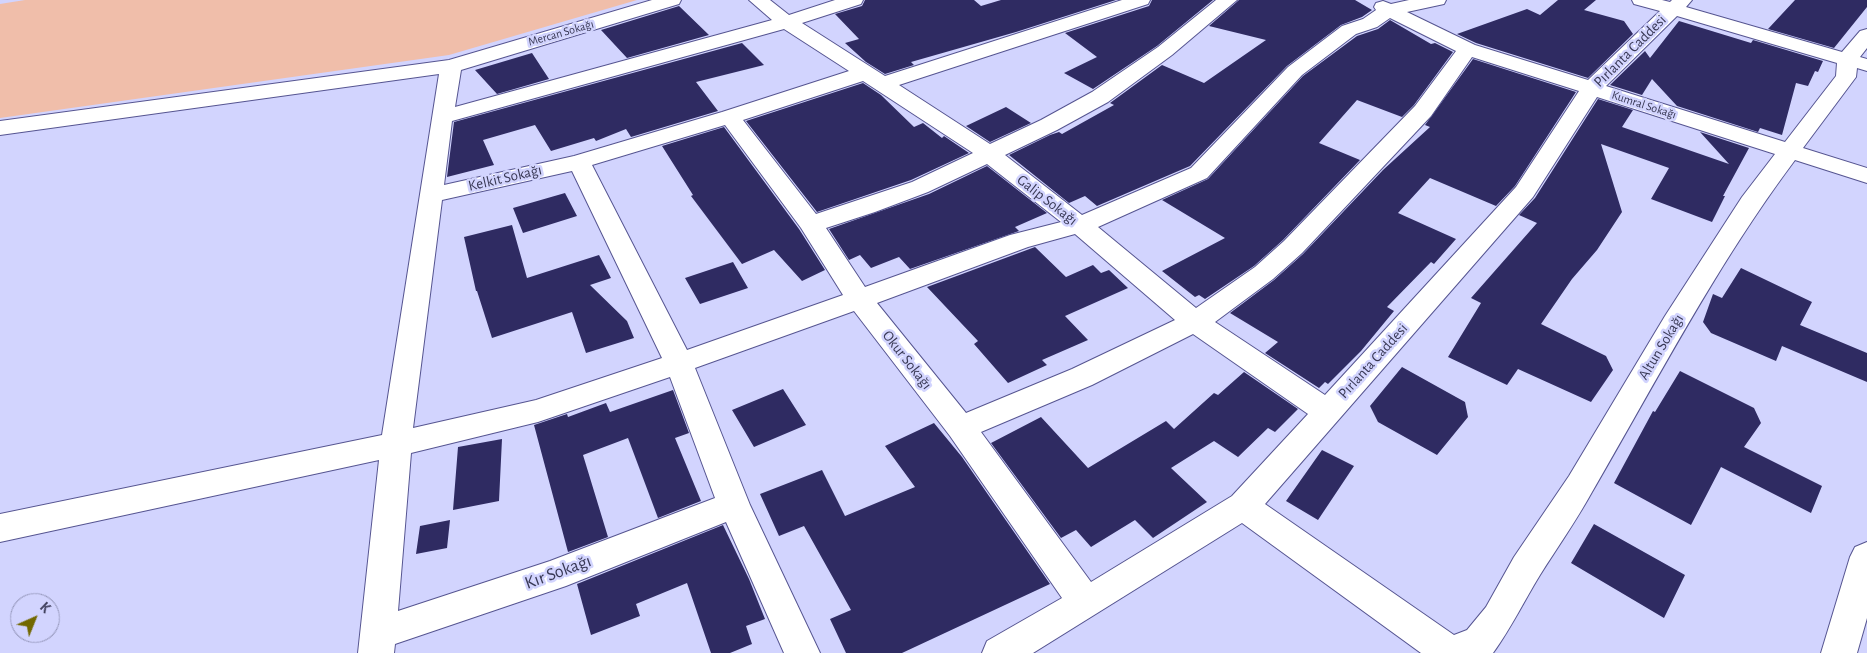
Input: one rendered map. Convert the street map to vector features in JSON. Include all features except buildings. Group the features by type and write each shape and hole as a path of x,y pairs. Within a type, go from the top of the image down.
{"street":[{"name":"Mercan Sokağı","path":"0,128 450,66 672,0"},
{"name":"Galip Sokağı","path":"758,0 788,22 988,153 1080,225 1195,322 1328,412"},
{"path":"442,117 788,22 854,0"},
{"name":"Kelkit Sokağı","path":"432,195 578,162 730,116 874,78 1141,0"},
{"path":"812,224 866,207 920,186 1049,125 1100,97 1165,51 1228,0"},
{"path":"0,528 396,444 538,411 765,334 1019,241 1080,225 1199,173 1295,71 1349,30 1370,23 1379,5 1436,0"},
{"path":"1641,0 1678,5 1857,62"},
{"name":"Kumral Sokağı","path":"1379,5 1468,49 1867,176"},
{"name":"Pırlanta Caddesi","path":"1000,653 1086,603 1243,506 1525,192 1592,88 1678,5"},
{"name":"Altun Sokağı","path":"1451,653 1480,642 1498,618 1526,568 1580,485 1685,307 1751,202 1857,62 1867,35"},
{"path":"961,428 1082,377 1195,322 1264,273 1293,247 1423,111 1468,49"},
{"path":"377,643 396,444 450,66"},
{"name":"Okur Sokağı","path":"730,116 812,224 859,299 961,428 1014,505 1086,603"},
{"path":"578,162 679,363 734,504 802,653"},
{"name":"Kır Sokağı","path":"377,643 734,504"},
{"path":"1243,506 1451,653"},
{"path":"1839,653 1867,557"}],"shaded area":[{"path":"25,0 637,0 449,55 0,118 0,4"}]}
